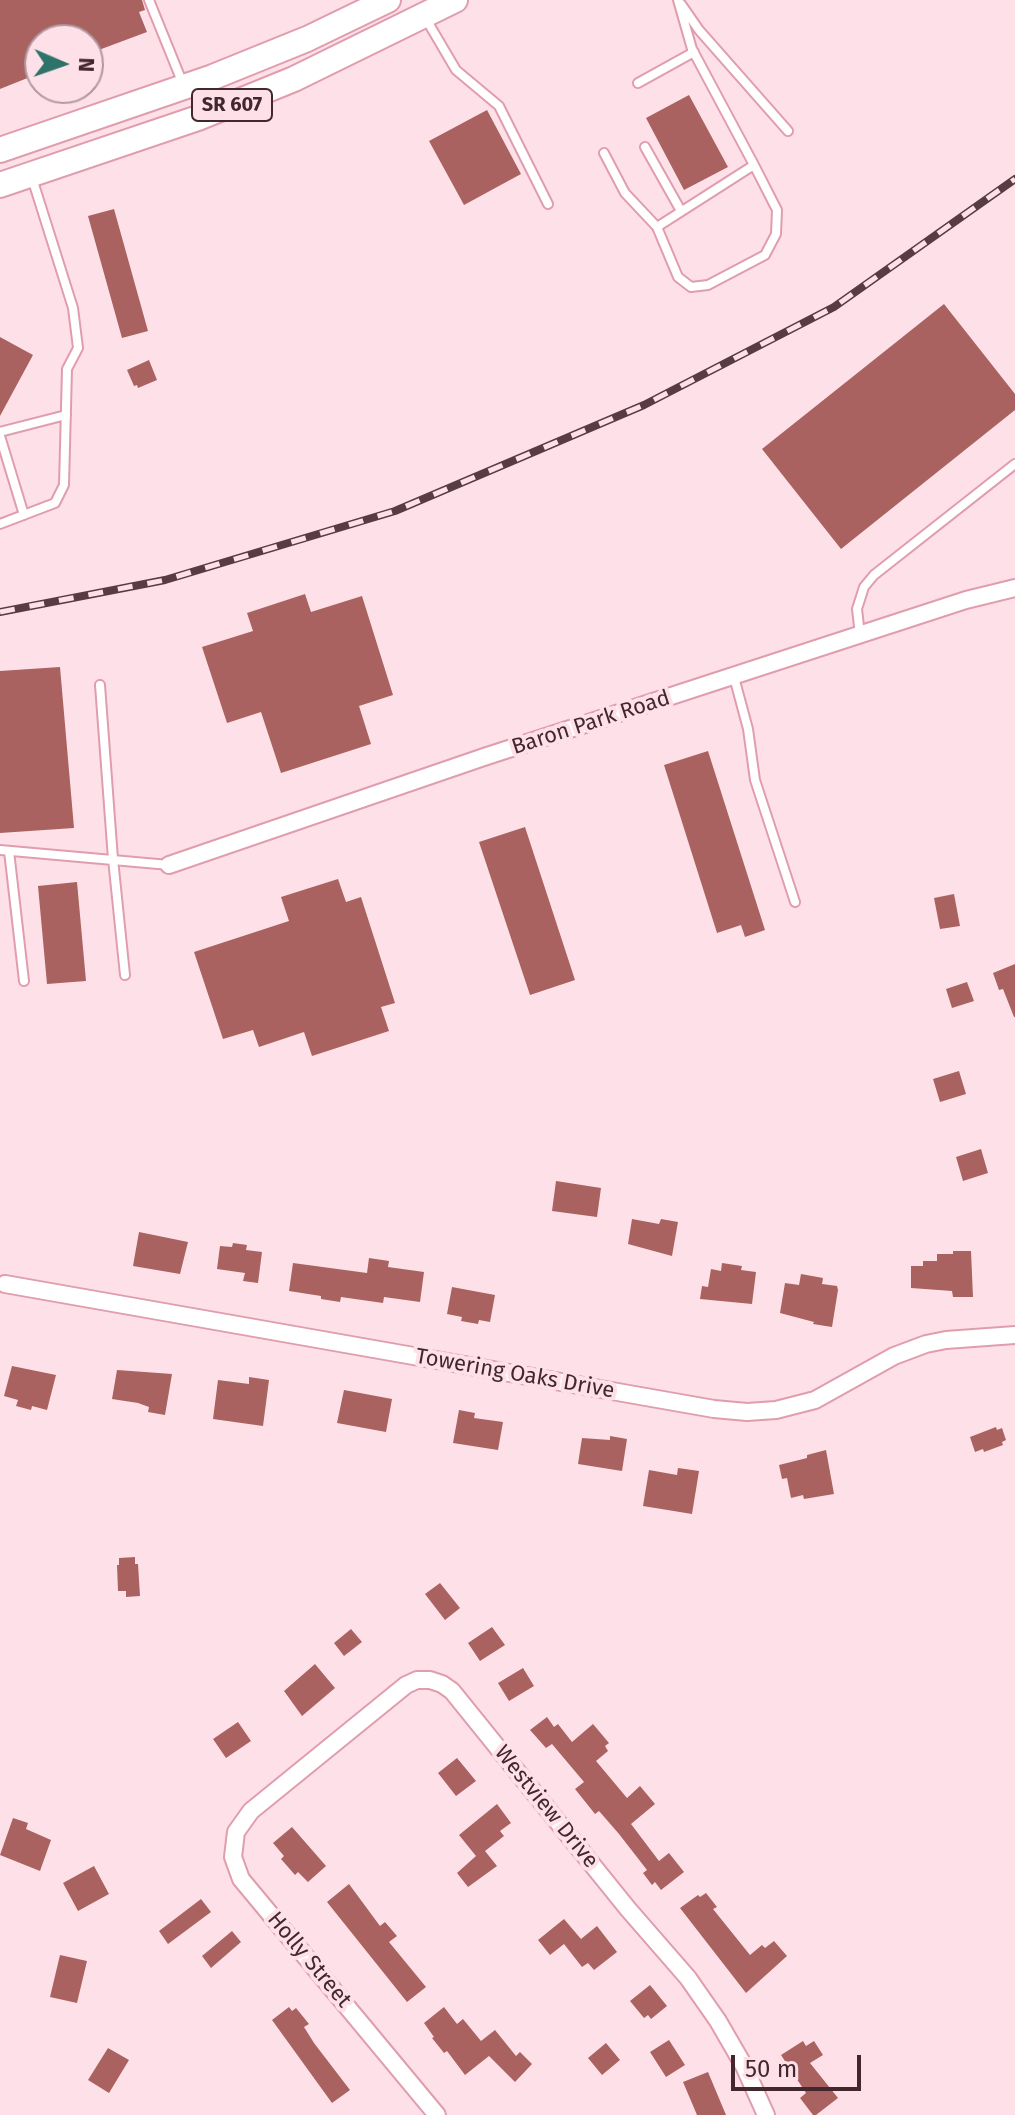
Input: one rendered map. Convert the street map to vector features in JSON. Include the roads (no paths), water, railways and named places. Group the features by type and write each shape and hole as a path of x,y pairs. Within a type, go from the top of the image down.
{"main road":[{"name":"SR 607","path":"0,150 185,88 307,39 388,0"},
{"name":"SR 607","path":"0,185 198,118 294,79 455,0"},
{"path":"185,88 198,118"}],"street":[{"name":"Baron Park Road","path":"169,865 484,757 966,600 1015,588"},
{"name":"Towering Oaks Drive","path":"5,1284 714,1409 747,1412 776,1410 815,1400 894,1356 926,1344 1015,1335"},
{"name":"Westview Drive","path":"266,1799 406,1685 417,1680 442,1684 452,1691 628,1909 688,1978 737,2055 766,2115"},
{"name":"Holly Street","path":"266,1799 243,1819 236,1832 233,1857 241,1879 437,2115"}],"lane":[{"path":"149,0 185,88"},
{"path":"604,153 625,193 657,227 678,277 691,287 708,285 765,255 776,234 777,210 694,52 678,0"},
{"path":"678,0 699,30 788,131"},
{"path":"424,15 456,70 499,106 548,204"},
{"path":"638,83 694,52"},
{"path":"645,147 681,211"},
{"path":"657,227 754,165"},
{"path":"0,524 55,503 64,485 67,369 78,348 73,308 31,176"},
{"path":"24,515 0,434 66,415"},
{"path":"860,635 857,609 864,587 874,575 1015,464"},
{"path":"734,677 748,729 755,780 795,902"},
{"path":"100,685 125,975"},
{"path":"24,981 4,851 169,865"}],"railway":[{"path":"0,612 165,580 395,511 644,405 834,307 1015,179"}]}
